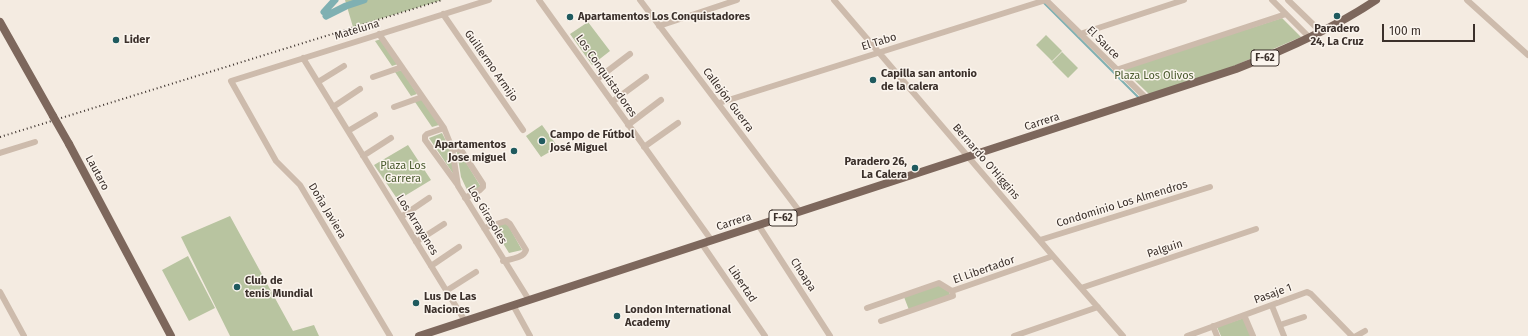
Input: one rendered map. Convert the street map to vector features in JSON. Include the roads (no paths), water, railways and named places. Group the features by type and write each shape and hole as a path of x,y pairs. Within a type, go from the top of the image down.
{"main road":[{"name":"F-62","path":"1147,99 1236,69 1310,38 1355,15 1376,0"},
{"name":"Lautaro","path":"0,22 69,144 171,336"},
{"name":"Carrera","path":"419,336 1147,99"}],"street":[{"name":"Mateluna","path":"231,81 489,0"},
{"name":"Los Conquistadores","path":"539,0 712,241"},
{"name":"Callejón Guerra","path":"640,0 800,212"},
{"path":"659,26 737,0"},
{"name":"Bernardo O'Higgins","path":"834,0 1080,288 1123,336"},
{"name":"El Tabo","path":"719,104 1046,0"},
{"name":"El Sauce","path":"1046,0 1147,99"},
{"path":"1080,34 1184,0"},
{"path":"1272,0 1310,38"},
{"path":"1288,0 1321,32"},
{"path":"1467,0 1528,55"},
{"name":"Guillermo Armijo","path":"442,14 523,130"},
{"path":"1116,70 1286,14"},
{"name":"Los Girasoles","path":"379,34 444,128 452,148 458,186 529,300"},
{"path":"597,79 630,54"},
{"name":"Los Arrayanes","path":"303,58 464,321"},
{"path":"318,82 344,66"},
{"path":"372,77 402,67"},
{"path":"612,102 646,77"},
{"name":"Doña Javiera","path":"231,81 276,161 300,185 390,336"},
{"path":"333,107 360,89"},
{"path":"394,107 422,97"},
{"path":"628,125 661,100"},
{"path":"348,131 375,115"},
{"path":"644,147 678,123"},
{"path":"444,128 427,134 425,136 425,140 458,186"},
{"path":"363,156 391,138"},
{"path":"0,153 35,142"},
{"path":"452,148 461,150 483,184 483,187 480,190 465,198"},
{"name":"Condominio Los Almendros","path":"1040,240 1210,187"},
{"path":"401,217 430,198"},
{"path":"484,228 506,221 510,224 526,250 523,256 504,261"},
{"path":"416,242 444,224"},
{"name":"Choapa","path":"759,226 830,336"},
{"name":"Palguin","path":"1080,288 1256,229"},
{"name":"Libertad","path":"702,244 765,336"},
{"path":"431,266 459,247"},
{"name":"El Libertador","path":"881,321 953,296 952,291 1053,256"},
{"path":"446,291 476,272"},
{"path":"868,308 939,283 952,291"},
{"path":"0,292 24,336"},
{"name":"Pasaje 1","path":"1187,336 1310,292 1352,336"},
{"path":"513,305 530,336"},
{"path":"1272,306 1284,336"},
{"path":"1014,336 1098,307"},
{"path":"1244,315 1253,336"},
{"path":"1280,325 1304,317"},
{"path":"1213,326 1217,336"},
{"path":"1356,336 1365,331"}],"waterway":[{"path":"324,12 335,0"},
{"path":"326,16 346,6 364,0"},
{"path":"1043,2 1138,97"}],"railway":[{"path":"0,137 442,0"}],"place":[{"name":"Paradero 24, La Cruz","path":"1337,16"},
{"name":"Apartamentos Los Conquistadores","path":"570,17"},
{"name":"Lider","path":"116,40"},
{"name":"Capilla san antonio de la calera","path":"873,80"},
{"name":"Campo de Fútbol José Miguel","path":"542,141"},
{"name":"Apartamentos Jose miguel","path":"514,151"},
{"name":"Paradero 26, La Calera","path":"915,168"},
{"name":"Club de tenis Mundial","path":"237,287"},
{"name":"Lus De Las Naciones","path":"416,303"},
{"name":"London International Academy","path":"617,316"}],"park label":[{"name":"Plaza Los Olivos","path":"1154,76"},
{"name":"Plaza Los Carrera","path":"403,172"}]}
